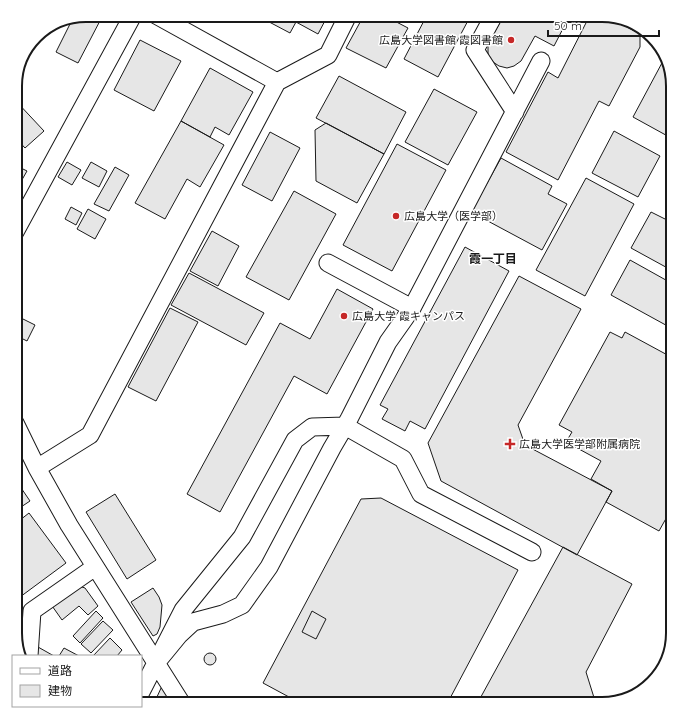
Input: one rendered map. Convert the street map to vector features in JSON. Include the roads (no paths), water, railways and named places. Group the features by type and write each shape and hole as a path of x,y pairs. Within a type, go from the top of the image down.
{"street":[{"path":"22,219 129,22"},
{"path":"169,22 277,82"},
{"path":"38,468 90,435 277,82 328,55 344,22"},
{"path":"490,22 475,50 515,112"},
{"path":"156,663 179,635 193,622 223,614 242,605 270,567 388,342 412,308 541,61"},
{"path":"328,263 412,308"},
{"path":"142,690 183,610 242,538 296,440 312,427 345,426 404,459 422,494 532,552"},
{"path":"22,438 69,525 178,697"},
{"path":"29,655 32,611 95,567"}],"place":[{"name":"広島大学図書館 霞図書館","path":"511,40"},
{"name":"広島大学（医学部）","path":"396,216"},
{"name":"広島大学 霞キャンパス","path":"344,316"},
{"name":"広島大学医学部附属病院","path":"510,444"}],"district":[{"name":"霞一丁目","path":"493,258"}]}
